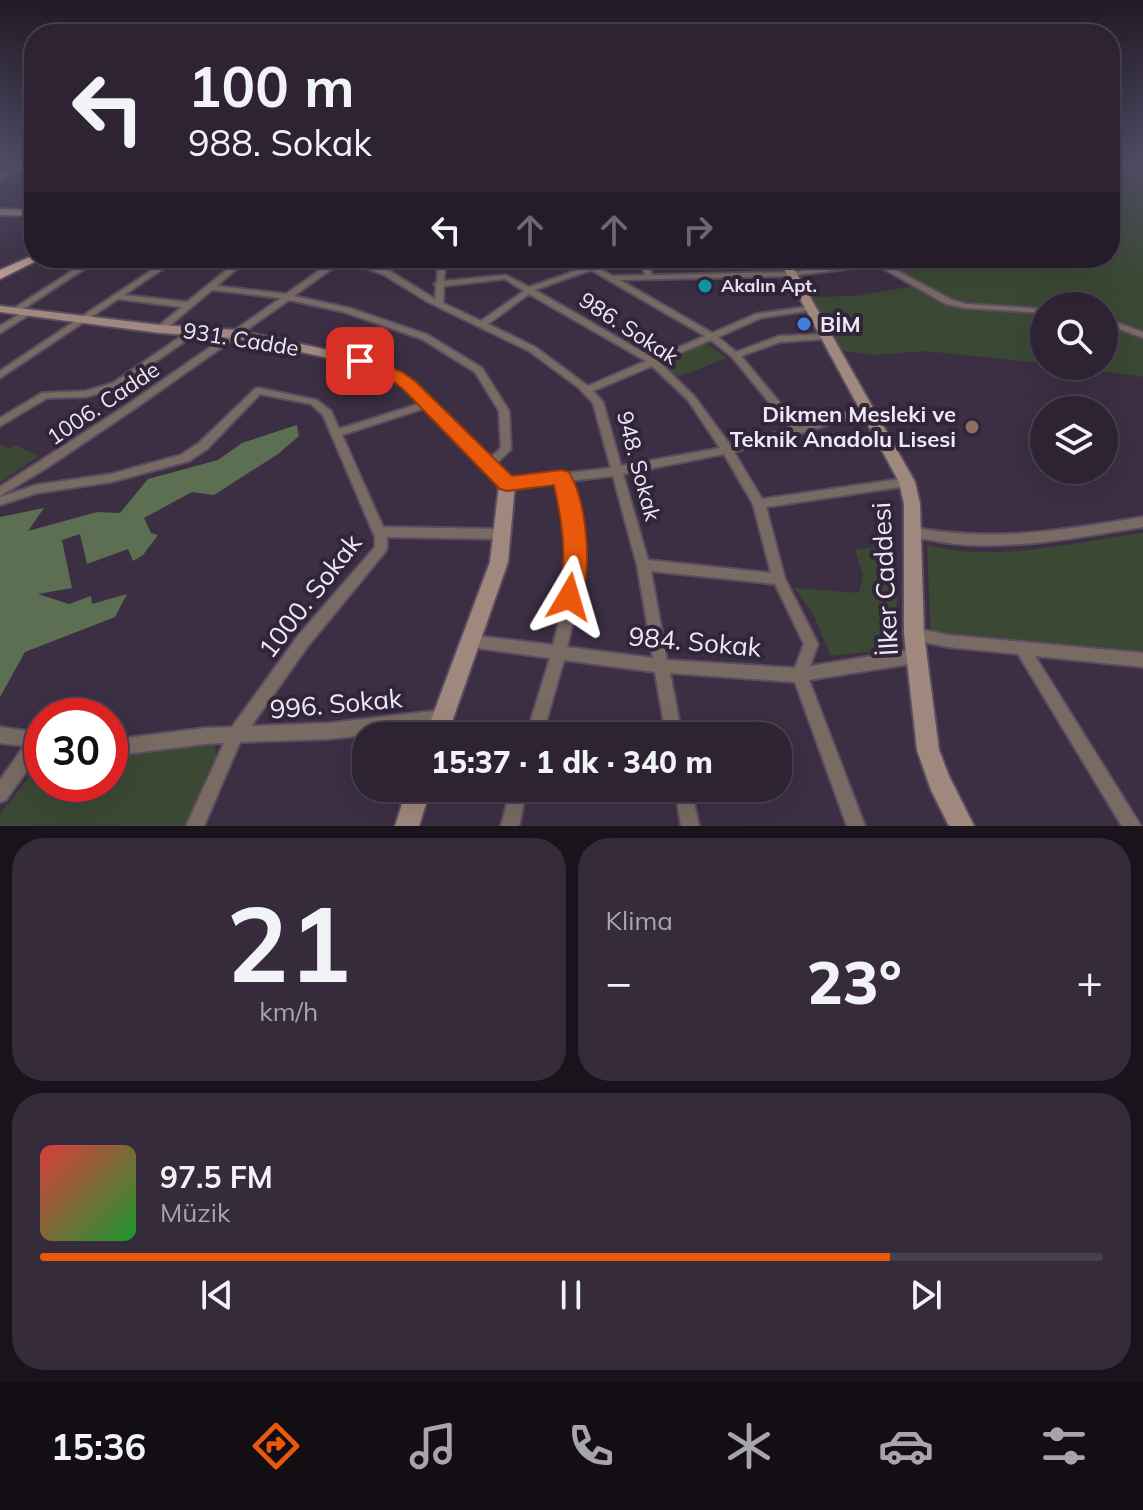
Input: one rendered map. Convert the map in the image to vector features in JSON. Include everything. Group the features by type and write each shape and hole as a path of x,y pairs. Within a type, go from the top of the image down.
{"main road":[{"path":"16,213 24,208"},
{"path":"0,212 24,213"},
{"path":"0,275 24,263"},
{"name":"İlker Caddesi","path":"789,268 907,482 912,532 915,645 928,750 939,782 962,826"},
{"name":"931. Cadde","path":"14,311 160,329 237,334 377,366 410,385 507,484"},
{"path":"441,722 499,562 507,484"},
{"path":"407,826 415,802"}],"street":[{"path":"0,330 14,311 81,268"},
{"path":"0,375 160,268"},
{"path":"160,329 233,268"},
{"name":"1006. Cadde","path":"0,492 59,456 334,268"},
{"name":"948. Sokak","path":"373,268 532,349 587,390 598,402 643,565 671,722"},
{"path":"439,304 440,268"},
{"path":"483,324 531,289 589,268"},
{"path":"594,268 710,335 735,355 798,431"},
{"path":"647,268 649,277"},
{"path":"612,278 792,274 831,268"},
{"path":"889,268 949,302 1030,310"},
{"name":"986. Sokak","path":"438,284 506,277 653,362 691,398 727,449 759,504 779,579 811,644 800,675"},
{"path":"209,287 288,297 395,325 425,337 479,370 504,411 506,449 489,464"},
{"path":"118,297 188,305"},
{"path":"587,390 759,316 812,308"},
{"path":"1118,325 1143,335"},
{"path":"0,423 45,395 86,394 116,385 195,330"},
{"path":"735,355 779,339 825,336"},
{"name":"1000. Sokak","path":"0,501 47,487 120,477 185,458 203,446 258,391 314,402 327,413 379,532 382,542 380,553 319,621 235,736 195,826"},
{"path":"336,433 428,404"},
{"path":"507,484 618,471 727,449 867,409"},
{"path":"538,722 558,652 575,569 573,519 562,477"},
{"path":"759,504 907,482"},
{"path":"912,532 934,538 1014,539 1143,522"},
{"path":"379,532 503,534"},
{"path":"643,565 779,579"},
{"name":"984. Sokak","path":"470,641 661,666 800,675 915,645"},
{"path":"915,645 948,641 1141,662"},
{"path":"1023,649 1132,826"},
{"path":"800,675 856,826"},
{"name":"996. Sokak","path":"128,746 205,736 330,731 442,718"},
{"path":"0,735 24,739"},
{"path":"0,794 24,762"},
{"path":"510,826 516,802"},
{"path":"686,802 690,826"}],"green space":[{"path":"1120,203 1143,203 1143,377 1118,373 1118,292 1030,292 1030,362 925,351 873,355 838,350 811,297 856,296 919,285 890,268 1120,268"},
{"path":"751,268 843,268 755,275"},
{"path":"705,343 727,358 678,377 665,366 664,363"},
{"path":"297,425 299,436 278,454 214,495 192,492 144,518 151,533 158,535 143,555 133,561 128,549 87,564 80,534 62,540 72,588 38,594 69,604 91,596 92,604 127,594 115,617 25,652 0,697 0,517 44,508 28,531 97,512 120,513 148,479 218,460 242,443"},
{"path":"0,444 9,449 15,445 39,456 0,482"},
{"path":"1143,533 1143,657 931,635 927,545 980,552 1008,551"},
{"path":"895,547 897,603 893,649 831,656 812,612 794,588 859,593 863,576 855,549"},
{"path":"204,741 214,745 217,753 188,826 0,826 0,814 24,784 24,802 128,802 128,754"}],"place":[{"name":"Akalın Apt.","path":"705,286"},
{"name":"BİM","path":"804,324"},
{"name":"Dikmen Mesleki ve Teknik Anadolu Lisesi","path":"972,427"}],"route":[{"path":"360,361 377,366 410,385 507,484 562,477 573,519 575,569 569,597"}]}
